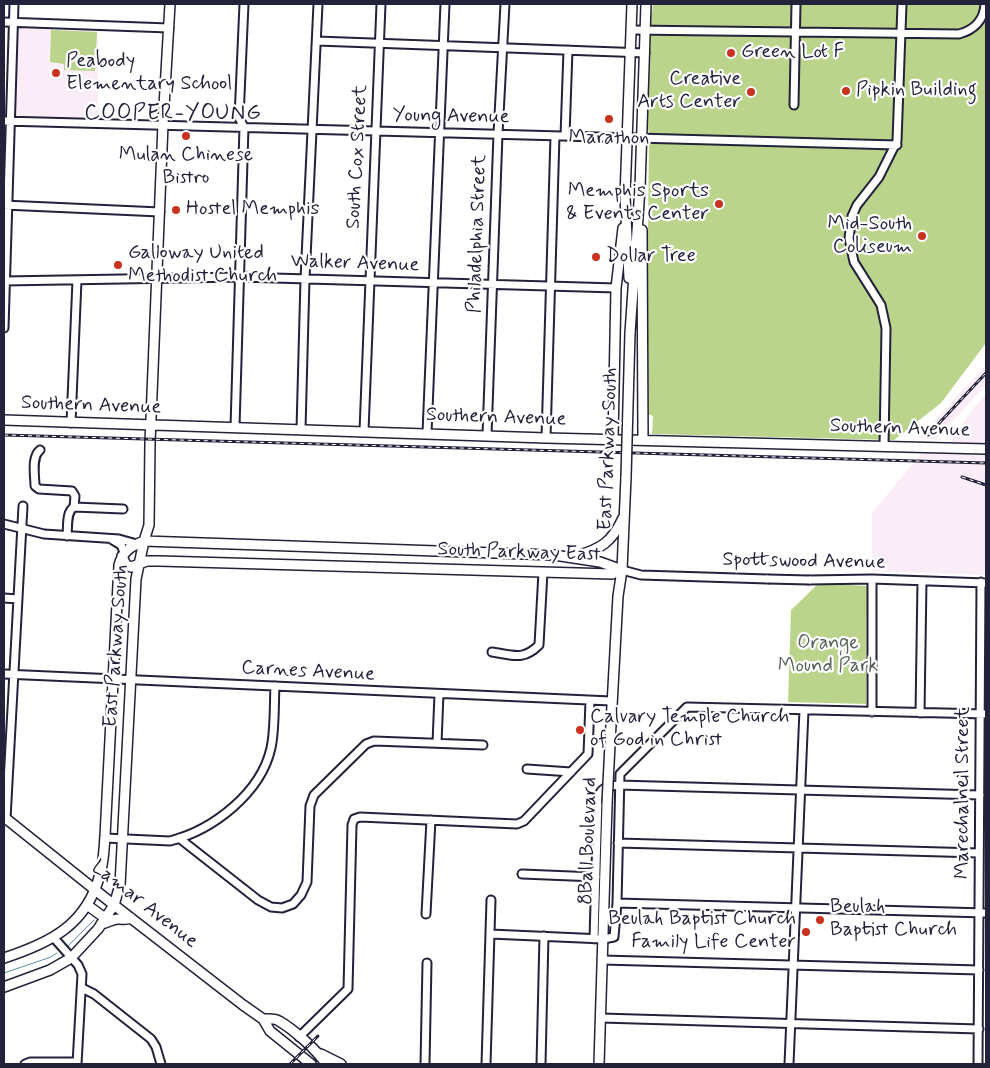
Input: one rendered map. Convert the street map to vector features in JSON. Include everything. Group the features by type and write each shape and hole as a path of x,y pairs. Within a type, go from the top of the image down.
{"main road":[{"path":"140,542 149,525 163,124 170,4"},
{"name":"East Parkway South","path":"631,331 626,197 632,4"},
{"name":"East Parkway South","path":"622,570 626,513 631,331 640,188 646,4"},
{"path":"640,188 643,253 643,440"},
{"path":"613,439 616,288 626,197"},
{"name":"Southern Avenue","path":"4,420 546,438 986,449"},
{"path":"573,556 597,549 607,543 614,535 626,513"},
{"name":"East Parkway South","path":"95,890 103,862 105,838 118,586 123,554 140,542"},
{"name":"East Parkway South","path":"114,905 120,885 136,579 140,542"},
{"name":"South Parkway East","path":"140,542 573,556 600,562 622,570"},
{"path":"429,551 429,568"},
{"path":"123,554 126,566 139,565"},
{"name":"South Parkway East","path":"139,565 147,561 159,561 612,574 622,570"},
{"name":"8Ball Boulevard","path":"599,1064 602,960 598,939 607,804 611,701 618,596 622,570"},
{"name":"Lamar Avenue","path":"5,818 243,1006 263,1019 270,1031 310,1064"},
{"path":"4,958 26,951 54,938 72,924 87,905 95,890"},
{"path":"87,905 107,923 116,919 126,920 131,918"},
{"path":"4,987 50,970 71,958 91,938 114,905"},
{"name":"Lamar Avenue","path":"263,1019 277,1019 322,1058 326,1064"},
{"path":"313,1050 340,1064"}],"street":[{"path":"4,328 6,121 14,4"},
{"path":"234,427 244,127 239,118 244,4"},
{"path":"301,429 305,279 318,4"},
{"name":"South Cox Street","path":"364,432 381,4"},
{"path":"427,433 445,4"},
{"name":"Philadelphia Street","path":"487,435 498,134 505,4"},
{"path":"794,105 796,4"},
{"path":"884,446 886,328 881,305 854,262 848,238 852,216 857,205 879,177 896,145 902,4"},
{"path":"632,30 953,34 965,32 975,26 982,16 984,4"},
{"path":"4,22 169,28"},
{"path":"316,41 645,53"},
{"path":"565,136 568,50"},
{"name":"Young Avenue","path":"6,121 896,145"},
{"path":"546,438 556,136"},
{"path":"6,205 160,212"},
{"name":"Walker Avenue","path":"5,281 240,277 616,288"},
{"path":"71,423 77,280"},
{"path":"40,450 36,453 35,459 35,486 39,489 72,492 75,496 74,507 69,513 68,536"},
{"path":"5,818 23,506"},
{"path":"74,507 123,509"},
{"path":"4,524 44,534 140,542"},
{"path":"111,539 121,545 123,554"},
{"name":"Spottswood Avenue","path":"622,570 641,575 809,580 872,579 984,582"},
{"path":"492,652 525,656 539,645 543,572"},
{"path":"872,579 872,712"},
{"path":"920,712 922,580"},
{"name":"Marechalneil Street","path":"978,1064 979,970 983,913 980,795 984,582"},
{"path":"4,598 18,599"},
{"name":"Carnes Avenue","path":"4,674 611,701"},
{"path":"105,838 170,840 180,838 216,820 233,807 252,788 266,766 272,746 275,686"},
{"path":"437,743 439,694"},
{"path":"299,1037 348,989 352,825 354,819 360,817 518,824 524,821 588,754 590,701"},
{"path":"490,934 598,939 614,937 617,903 618,785 620,774 687,707 983,714"},
{"path":"789,1064 804,710"},
{"path":"180,838 258,900 271,907 282,908 293,904 301,895 307,882 310,806 314,795 366,744 374,741 483,745"},
{"path":"527,769 571,772"},
{"path":"598,939 596,877 598,797 604,787 618,785 980,795"},
{"path":"426,914 431,820"},
{"path":"618,843 980,853"},
{"path":"522,874 596,877"},
{"path":"486,1064 491,900"},
{"path":"617,903 983,913"},
{"path":"541,1064 544,936"},
{"path":"25,1064 30,1062 77,1063 82,988 80,970 78,965 54,938"},
{"path":"602,960 979,970"},
{"path":"425,1064 427,963"},
{"path":"82,988 94,994 151,1039 162,1064"},
{"path":"601,1021 979,1029"}],"shaded area":[{"name":"Peabody Elementary School","path":"16,27 98,30 98,121 12,115"},
{"path":"986,365 986,385 936,439 918,438"},
{"path":"986,394 986,446 950,443 971,411"},
{"path":"922,453 986,455 986,575 872,571 872,513"}],"green space":[{"path":"653,4 986,4 986,343 941,403 894,440 652,434 653,416 646,413 649,131 646,129 649,19"},
{"path":"51,30 97,32 95,71 64,70 64,64 50,62"},
{"name":"Orange Mound Park","path":"819,583 867,586 866,704 788,702 791,610"}],"waterway":[{"path":"67,947 94,920"},
{"path":"4,973 51,957 57,953"}],"railway":[{"path":"928,435 986,373"},
{"path":"4,435 986,463"},
{"path":"962,477 986,485"},
{"path":"290,1064 318,1036"}],"place":[{"name":"Green Lot F","path":"731,53"},
{"name":"Peabody Elementary School","path":"56,73"},
{"name":"Pipkin Building","path":"846,91"},
{"name":"Creative Arts Center","path":"751,92"},
{"name":"Marathon","path":"609,119"},
{"name":"Mulan Chinese Bistro","path":"186,136"},
{"name":"Memphis Sports & Events Center","path":"719,204"},
{"name":"Hostel Memphis","path":"176,210"},
{"name":"Mid-South Coliseum","path":"922,236"},
{"name":"Dollar Tree","path":"596,257"},
{"name":"Galloway United Methodist Church","path":"118,265"},
{"name":"Calvary Temple Church of God in Christ","path":"580,730"},
{"name":"Beulah Baptist Church","path":"820,920"},
{"name":"Beulah Baptist Church Family Life Center","path":"806,932"}],"district":[{"name":"COOPER-YOUNG","path":"173,114"}]}
